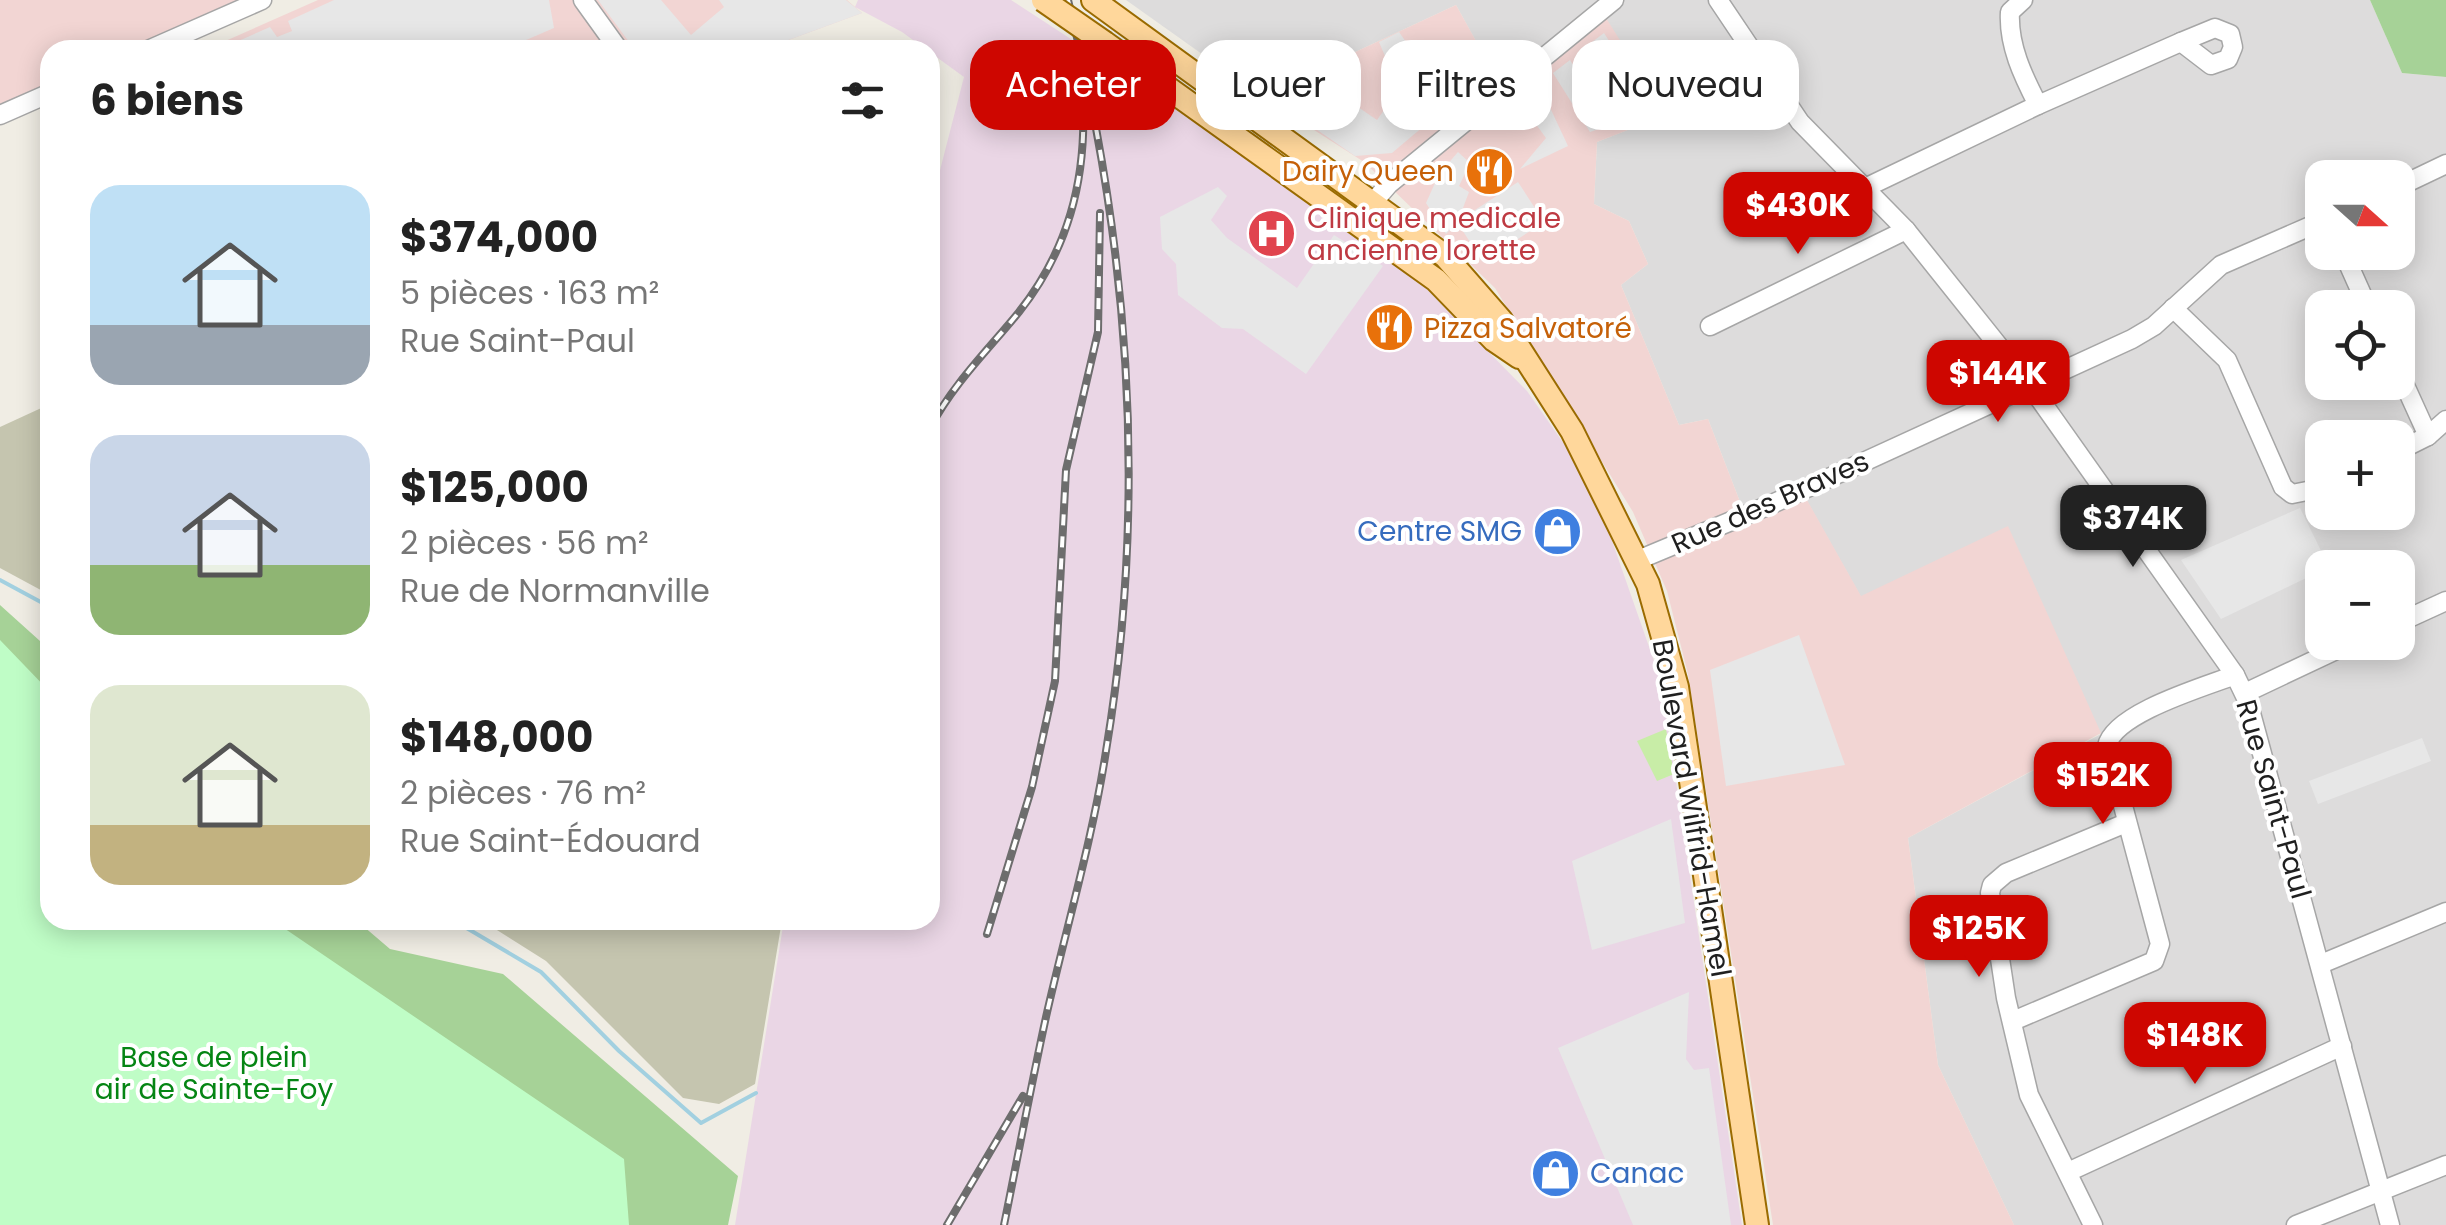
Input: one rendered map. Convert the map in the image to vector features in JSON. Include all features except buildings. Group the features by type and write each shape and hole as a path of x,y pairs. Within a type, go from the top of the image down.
{"main road":[{"name":"Boulevard Wilfrid-Hamel","path":"1043,0 1436,280 1494,340 1526,362"},
{"name":"Boulevard Wilfrid-Hamel","path":"1092,0 1374,200 1445,256 1501,320 1572,431 1638,560 1677,687 1757,1225"}],"street":[{"path":"171,40 262,0"},
{"path":"583,0 612,40"},
{"path":"1357,221 1374,200 1614,0"},
{"name":"Rue Saint-Paul","path":"1718,0 1800,122 1906,230 2029,384 2235,675 2244,692 2321,964 2390,1225"},
{"path":"2023,0 2010,12 2008,29 2022,76 2038,106"},
{"path":"1867,187 2181,42"},
{"path":"0,115 40,97"},
{"path":"2415,178 2446,164"},
{"name":"Rue des Braves","path":"1638,560 1772,504 2132,339 2221,265 2305,228"},
{"path":"1710,326 1906,230"},
{"path":"2173,308 2227,360 2283,486 2292,494 2305,491"},
{"path":"2412,400 2428,436"},
{"path":"2415,442 2446,420"},
{"path":"2415,615 2446,601"},
{"path":"2244,692 2314,660"},
{"path":"2013,1021 2154,961 2160,944 2107,746 2116,726 2235,675"},
{"path":"2093,1225 2029,1095 1992,885 2006,873 2126,822"},
{"path":"2321,964 2446,912"},
{"path":"2068,1172 2342,1046"},
{"path":"2296,1225 2446,1165"}],"shaded area":[{"path":"0,0 262,0 171,40 40,40 40,97 0,115"},
{"path":"318,0 847,0 862,13 788,40 228,40"},
{"path":"334,0 549,0 554,28 526,40 241,40 270,27 277,37 292,31 288,21"},
{"path":"598,0 661,0 691,35 724,7 719,0 846,0 862,13 788,40 628,40"},
{"path":"858,0 1011,0 1072,40 970,40 970,130 1176,130 1176,85 1196,101 1196,130 1232,130 1408,270 1527,391 1569,451 1611,538 1661,681 1742,1225 735,1225 782,930 940,930 940,170 964,77 940,60 940,40 913,40 855,7"},
{"path":"1126,0 2370,0 2402,73 2446,77 2446,1225 2014,1225 1938,1065 1908,838 2101,734 1861,597 1798,485 1742,507 1708,419 1679,425 1621,285 1648,264 1629,221 1594,204 1597,142 1628,130 1799,130 1799,40 1572,40 1572,87 1552,87 1552,40 1475,40 1456,5 1361,49 1361,40 1196,40 1196,50"},
{"path":"1456,5 1475,40 1381,40"},
{"path":"1601,10 1620,40 1572,40 1572,130 1628,130 1597,142 1594,204 1629,221 1648,264 1621,285 1679,425 1708,419 1742,507 1798,484 1861,596 2008,526 2101,733 1908,838 1938,1065 2014,1225 1773,1225 1688,674 1667,591 1633,512 1495,288 1364,162 1314,130 1361,130 1361,49 1381,40 1381,130 1552,130 1552,47"},
{"path":"1399,32 1405,40 1383,40"},
{"path":"1570,60 1572,63 1572,103 1553,73"},
{"path":"1361,109 1377,120 1381,114 1381,130 1419,130 1392,153 1355,156 1317,130 1361,130"},
{"path":"1552,112 1568,146 1520,169 1546,138 1540,130 1552,130"},
{"name":"Dairy Queen","path":"1458,152 1470,163 1459,186 1469,192 1458,221 1518,182 1544,222 1483,262 1457,222 1446,234 1426,203 1439,174"},
{"path":"1218,187 1227,196 1211,220 1227,238 1297,288 1334,235 1383,266 1306,374 1243,329 1222,328 1178,295 1176,264 1162,249 1160,217"},
{"path":"40,409 40,590 0,568 0,427"},
{"path":"2300,508 2305,530 2311,530 2321,550 2305,550 2305,579 2221,619 2181,560"},
{"path":"1799,635 1845,765 1726,786 1710,670"},
{"path":"2422,738 2431,761 2318,804 2309,781"},
{"path":"1671,819 1685,923 1592,950 1572,861"},
{"path":"497,930 780,930 755,1084 719,1104 683,1098 546,961"},
{"name":"Canac","path":"1689,992 1686,1059 1694,1070 1709,1068 1731,1225 1633,1225 1558,1048"}],"green space":[{"path":"2370,0 2446,0 2446,77 2402,73"},
{"name":"Base de plein air de Sainte-Foy","path":"0,605 40,641 40,930 368,930 390,949 503,974 738,1176 728,1225 0,1225"},
{"name":"Base de plein air de Sainte-Foy","path":"0,640 40,682 40,930 287,930 624,1159 629,1225 0,1225"},
{"path":"1666,729 1674,774 1657,781 1637,741"}],"waterway":[{"path":"0,580 40,602"},
{"path":"470,930 541,972 619,1051 701,1123 756,1093"}],"railway":[{"path":"1004,1225 1046,1017 1100,785 1119,656 1126,562 1129,468 1118,280 1106,186 1068,0"},
{"path":"940,411 1019,312 1050,264 1062,239 1077,187 1083,130"},
{"path":"987,934 1032,787 1055,681 1066,470 1098,332 1100,213"},
{"path":"947,1225 1023,1096"}],"place":[{"name":"Dairy Queen","path":"1489,171"},
{"name":"Clinique medicale ancienne lorette","path":"1272,234"},
{"name":"Pizza Salvatoré","path":"1389,328"},
{"name":"Centre SMG","path":"1557,531"},
{"name":"Canac","path":"1555,1173"}]}
